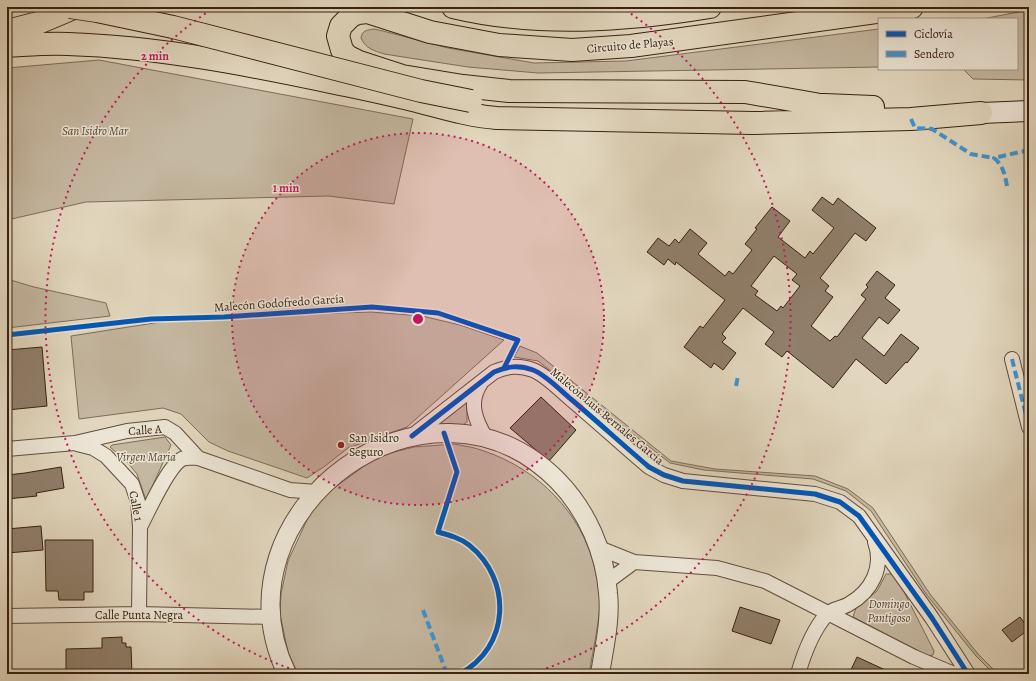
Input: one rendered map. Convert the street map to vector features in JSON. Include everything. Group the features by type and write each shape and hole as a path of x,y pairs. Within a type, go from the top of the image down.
{"highway":[{"path":"70,7 174,27 421,90 471,101 497,104 815,104 980,113"},
{"path":"7,31 38,23 76,7"},
{"path":"453,7 513,18 592,20 640,16 710,7"},
{"name":"Circuito de Playas","path":"359,10 430,32 499,45 572,50 632,46 912,7"},
{"path":"359,10 358,13 351,16 341,26 338,36 342,50 347,56 359,62 402,76 457,85 509,91 745,92 815,104"},
{"path":"7,46 50,44 84,45 129,48 196,57 288,73 485,117 754,123 910,119 980,113"}],"main road":[{"path":"980,113 1029,111"}],"street":[{"path":"1012,359 1029,427"},
{"name":"Malecón Luis Bernales García","path":"412,436 494,372 509,367 520,366 533,370 554,384 649,467 664,476 683,481 806,493 831,498 840,502 854,512 864,523 932,618 968,674"},
{"path":"483,381 477,391 473,406 476,418 486,438"},
{"name":"Calle A","path":"7,449 75,443 127,431 165,427 174,432 198,458 311,498"},
{"path":"287,674 279,658 271,617 272,583 279,552 292,524 322,485 359,458 384,445 412,436 444,433 469,434 486,438 506,444 521,452 550,473 565,488 583,513 599,548 607,582 608,612 600,674"},
{"name":"Calle 1","path":"75,443 94,448 106,456 132,484 138,502 140,527 139,614"},
{"name":"Calle 1","path":"140,527 174,465 183,459 198,458"},
{"path":"798,674 808,643 829,613 856,600 867,590 874,579 877,572 878,552 873,536"},
{"path":"599,548 634,562 717,568 765,581 914,657 954,674"},
{"path":"607,582 634,562"},
{"name":"Calle Punta Negra","path":"7,616 139,614 271,617"}],"green space":[{"path":"1029,10 1029,80 973,79 964,70 1018,70 1018,18 987,18"},
{"path":"374,29 448,48 534,63 626,61 878,29 878,67 538,73 468,67 384,54 373,50 363,42 361,38 362,35 368,30"},
{"name":"San Isidro Mar","path":"99,60 413,119 394,204 328,196 86,202 7,220 7,68"},
{"path":"7,279 34,287 106,303 110,316 7,328"},
{"path":"371,312 422,316 460,325 504,340 407,427 348,448 307,478 228,451 209,442 181,414 163,408 79,419 71,336 186,318"},
{"path":"520,346 537,353 671,461 715,469 815,476 848,489 873,508 930,594 978,654 998,674 994,674 976,656 926,594 871,511 846,491 813,479 704,470 670,463 538,361 514,357"},
{"path":"467,401 467,422 461,426 439,424"},
{"name":"Virgen Maria","path":"165,437 171,445 146,500 137,474 128,463 110,447 112,445"},
{"path":"454,444 484,451 504,459 522,469 539,481 555,496 580,529 589,549 600,593 598,622 589,674 298,674 288,652 280,614 281,594 288,561 313,507 334,488 378,456 414,447"},
{"name":"Domingo Pantigoso","path":"886,574 895,574 934,651 933,655 928,656 853,617 856,608 877,591"}],"building":[{"path":"822,197 833,205 838,198 876,228 866,241 855,233 820,278 829,286 825,291 833,297 811,326 830,341 835,336 837,337 866,299 861,295 868,287 866,285 877,271 895,285 885,298 900,310 888,324 879,317 862,338 884,356 901,334 919,348 907,363 906,362 886,384 856,359 833,388 787,351 782,357 765,344 774,332 743,308 722,334 726,338 722,342 736,353 723,370 714,363 711,368 684,347 700,326 703,328 725,300 676,262 675,265 668,259 664,265 647,252 658,238 669,246 675,239 679,243 690,229 707,243 698,254 725,276 729,271 733,274 752,250 745,244 757,229 755,228 772,207 790,221 778,237 805,258 810,251 813,254 834,228 812,210","holes":["774,256 797,274 792,280 800,286 783,308 781,306 777,311 755,295 758,291 751,286"]},
{"path":"42,347 47,406 7,410 7,350"},
{"path":"541,397 576,430 549,461 510,428"},
{"path":"61,467 64,488 36,493 37,496 7,499 7,475"},
{"path":"41,526 43,550 7,553 7,529"},
{"path":"45,540 93,540 93,592 84,592 84,600 59,600 58,591 46,591"},
{"path":"740,607 780,620 771,644 732,631"},
{"path":"1020,617 1029,629 1012,642 1002,630"},
{"path":"122,637 122,643 126,643 126,647 131,647 132,674 66,674 66,649 102,648 102,638"},
{"path":"857,657 894,674 849,674"}],"marked path":[{"path":"911,119 915,128 932,129 971,154 994,158"},
{"path":"1007,186 1002,167 994,158 1029,150"},
{"path":"1012,359 1029,427"},
{"path":"736,386 738,376"},
{"path":"423,610 447,674"}],"cycle path":[{"name":"Malecón Godofredo García","path":"7,335 151,319 224,317 372,307 438,313 518,340 504,368"},
{"path":"412,436 494,372 504,368 514,367 523,367 538,372 649,467 664,475 683,481 815,494 840,502 859,516 932,618 968,674"},
{"path":"444,433 457,472 438,532 454,537 469,545 483,560 493,576 499,594 500,613 496,631 488,648 476,662 459,674"}],"place":[{"name":"San Isidro Seguro","path":"341,445"}]}
